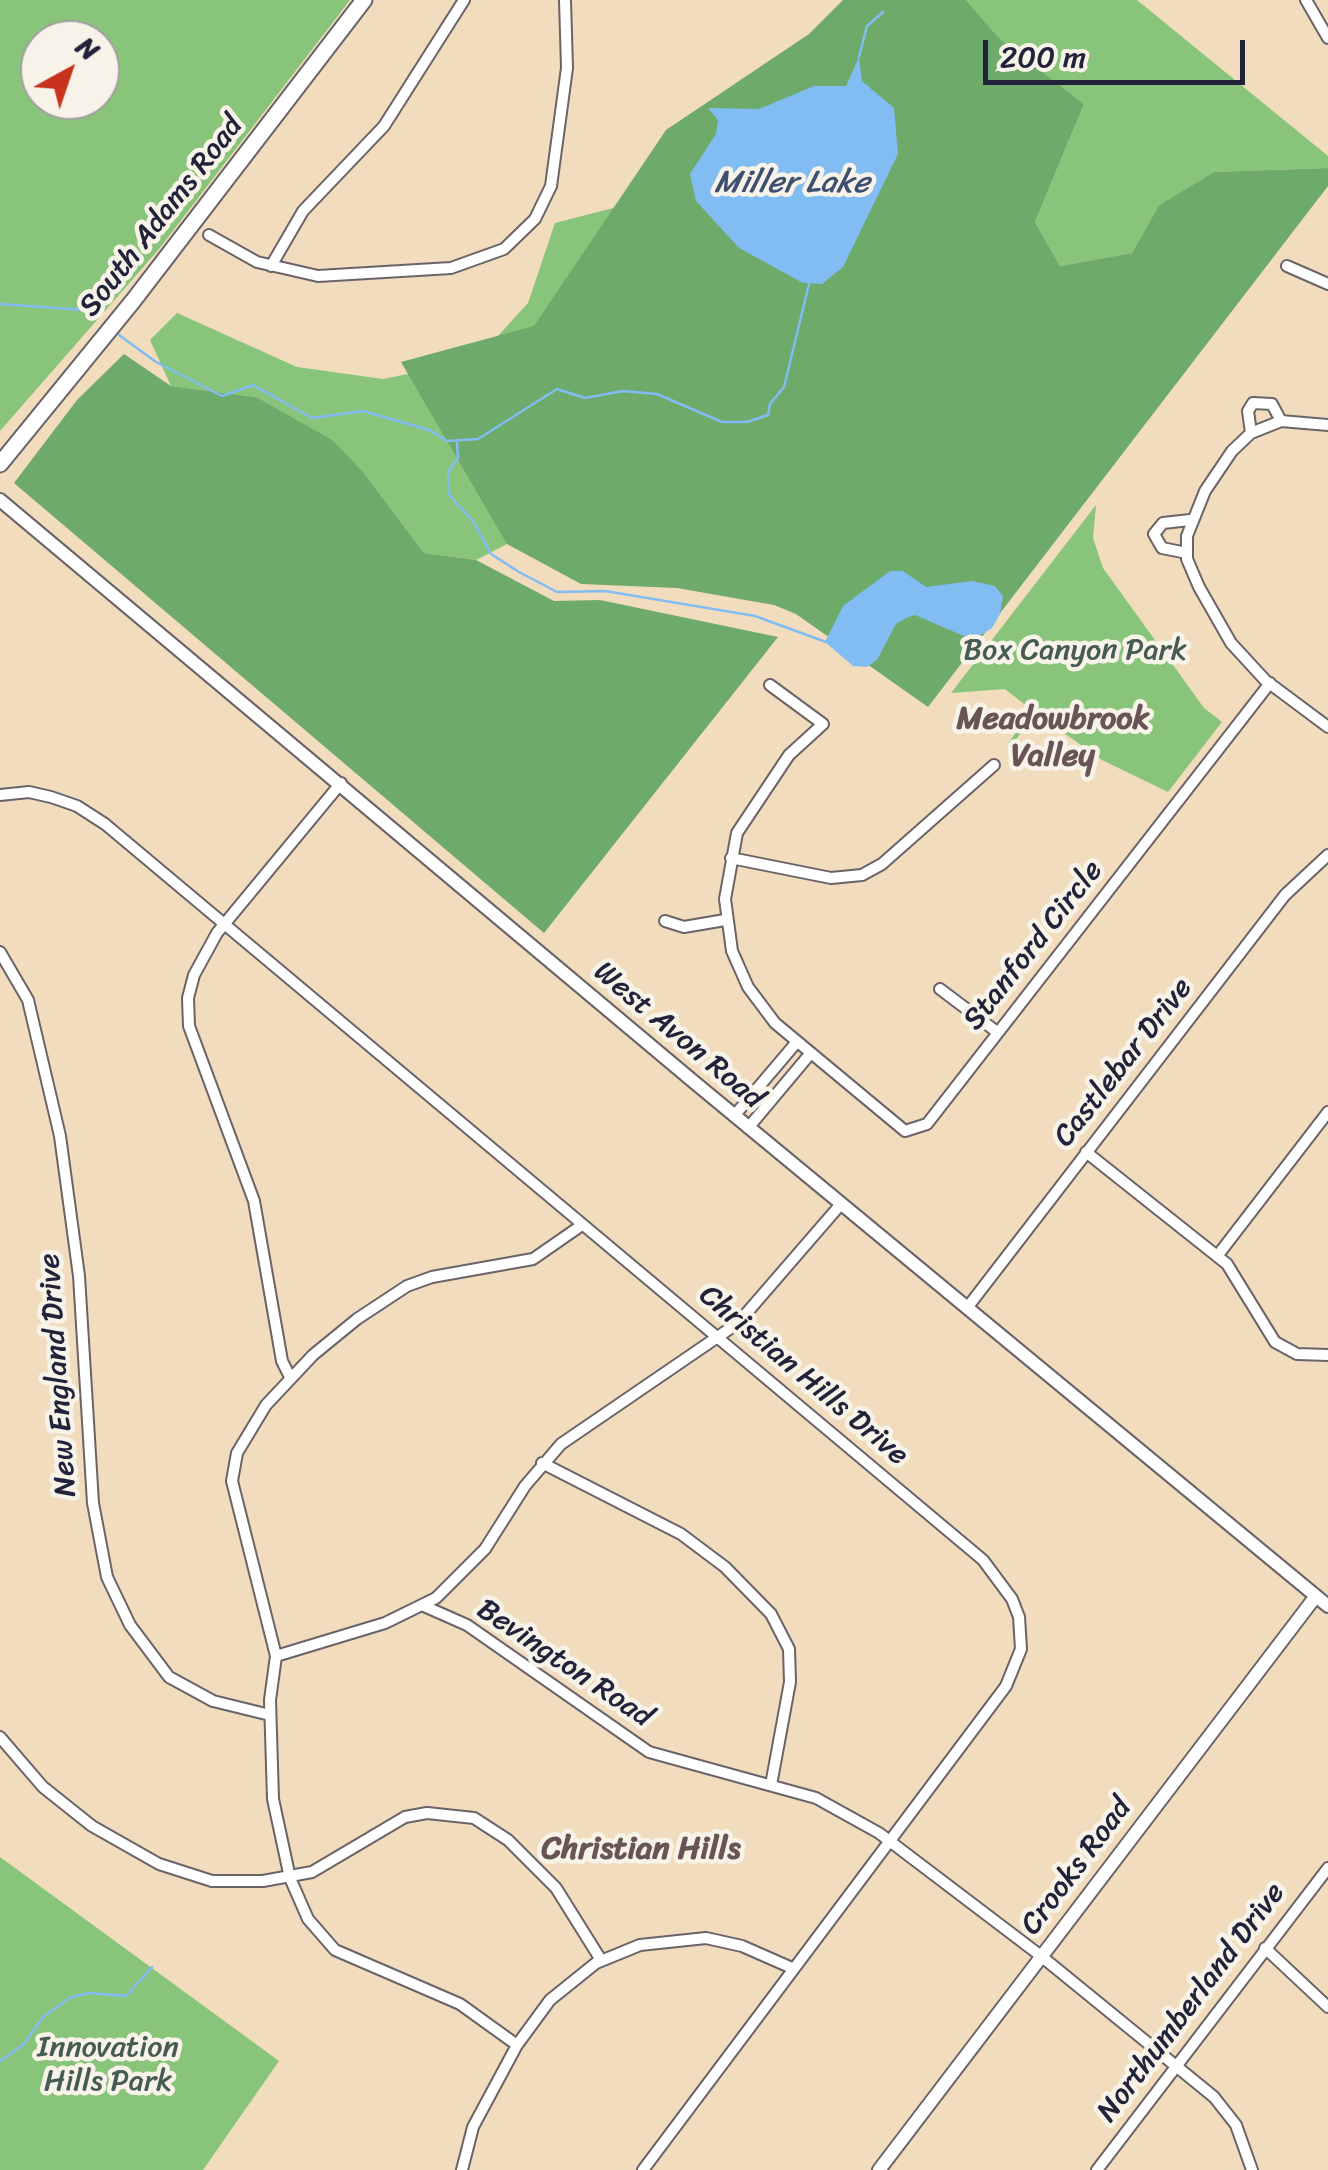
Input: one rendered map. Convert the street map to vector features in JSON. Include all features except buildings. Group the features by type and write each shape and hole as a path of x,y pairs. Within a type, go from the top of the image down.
{"main road":[{"name":"South Adams Road","path":"0,464 133,301 364,0"}],"street":[{"path":"271,266 303,210 384,126 464,0"},
{"path":"209,235 271,266 318,276 451,268 487,258 516,240 543,206 556,166 569,34 565,0"},
{"path":"1306,0 1328,38"},
{"path":"1287,266 1328,284"},
{"path":"1252,433 1248,412 1253,402 1272,404 1281,422"},
{"path":"1328,425 1281,422 1252,433 1232,451 1190,520 1187,553 1198,588 1231,643 1270,683 1328,727"},
{"name":"West Avon Road","path":"0,500 748,1128 1328,1606"},
{"path":"1187,553 1162,548 1154,534 1164,522 1190,520"},
{"name":"Stanford Circle","path":"770,685 824,724 804,738 746,816 731,858 725,920 748,987 796,1043 896,1124 914,1130 927,1124 1270,683"},
{"path":"731,858 812,876 862,875 882,864 994,766"},
{"path":"290,1377 282,1361 254,1202 189,1026 188,998 194,976 225,923 341,783"},
{"name":"Christian Hills Drive","path":"0,795 29,792 77,806 225,923 984,1560 1012,1599 1019,1617 1021,1650 1012,1676 642,2170"},
{"name":"Castlebar Drive","path":"966,1308 1285,895 1328,856"},
{"path":"665,920 684,927 725,920"},
{"name":"New England Drive","path":"0,952 28,1000 60,1136 78,1276 93,1503 107,1577 130,1625 169,1677 213,1701 270,1715"},
{"path":"940,989 997,1032"},
{"path":"734,1116 796,1043"},
{"path":"748,1128 810,1054"},
{"path":"1218,1255 1328,1112"},
{"path":"1086,1152 1218,1255 1254,1302 1275,1342 1297,1354 1328,1356"},
{"path":"276,1656 385,1623 424,1606 486,1549 542,1463 584,1424 720,1338 772,1286 841,1204"},
{"path":"517,2045 460,2004 336,1950 308,1919 290,1878 273,1799 270,1715 276,1656 260,1582 232,1491 237,1452 290,1377 346,1328 407,1286 432,1277 533,1258 582,1225"},
{"path":"542,1463 681,1534 724,1567 771,1614 789,1649 790,1682 771,1785"},
{"name":"Crooks Road","path":"878,2170 1316,1596"},
{"name":"Bevington Road","path":"424,1606 467,1624 650,1752 833,1805 891,1842 1041,1956 1214,2097 1236,2124 1252,2170"},
{"path":"0,1736 66,1807 142,1855 212,1881 290,1878 337,1860 405,1818 426,1813 474,1818 508,1840 556,1888 601,1960"},
{"name":"Northumberland Drive","path":"1097,2170 1328,1868"},
{"path":"462,2170 473,2127 517,2045 550,2000 601,1960 640,1945 706,1938 742,1946 792,1968"},
{"path":"1265,1948 1328,2007"}],"green space":[{"path":"0,0 350,0 159,249 0,431"},
{"path":"843,0 966,0 1000,39 1084,104 1035,222 1060,266 1132,253 1159,205 1214,172 1328,168 1328,186 928,707 796,614 774,605 677,588 581,584 507,544 401,362 534,326 666,130 809,34"},
{"path":"966,0 1137,0 1328,156 1328,168 1214,172 1159,205 1132,253 1060,266 1035,222 1084,104 1000,39"},
{"path":"640,201 495,494 507,544 476,560 424,553 364,473 256,397 171,386 150,340 177,313 297,367 383,379 476,360 528,303 555,223"},
{"path":"124,354 171,386 256,397 332,440 364,473 424,553 476,560 554,601 600,600 778,637 544,933 14,483 77,400"},
{"name":"Box Canyon Park","path":"1096,505 1093,538 1103,568 1204,708 1222,722 1168,792 1102,760 1036,713 1011,746 1008,743 1033,711 1005,689 951,693"},
{"name":"Innovation Hills Park","path":"0,1857 279,2061 203,2170 0,2170"}],"water":[{"name":"Miller Lake","path":"859,57 862,81 894,108 898,154 843,267 822,284 803,283 739,248 696,201 690,174 716,134 718,120 708,108 759,109 814,86 846,86"},
{"path":"890,571 903,571 926,587 972,581 995,586 1003,596 1000,614 992,628 973,640 915,615 906,618 896,624 877,660 867,667 853,666 825,642 843,606"}],"waterway":[{"path":"859,57 867,26 883,12"},
{"path":"119,335 156,362 222,396 253,385 312,418 363,411 429,430 447,441 478,439 557,389 585,398 623,391 657,394 722,422 747,422 768,415 770,404 784,387 809,284"},
{"path":"0,304 85,310 93,316"},
{"path":"457,443 458,458 448,472 449,495 473,521 491,554 519,572 557,592 605,591 755,616 826,642"},
{"path":"0,2061 23,2045 43,2017 71,1997 90,1993 126,1996 152,1967"}],"district":[{"name":"Meadowbrook Valley","path":"1053,738"},
{"name":"Christian Hills","path":"641,1850"}]}
